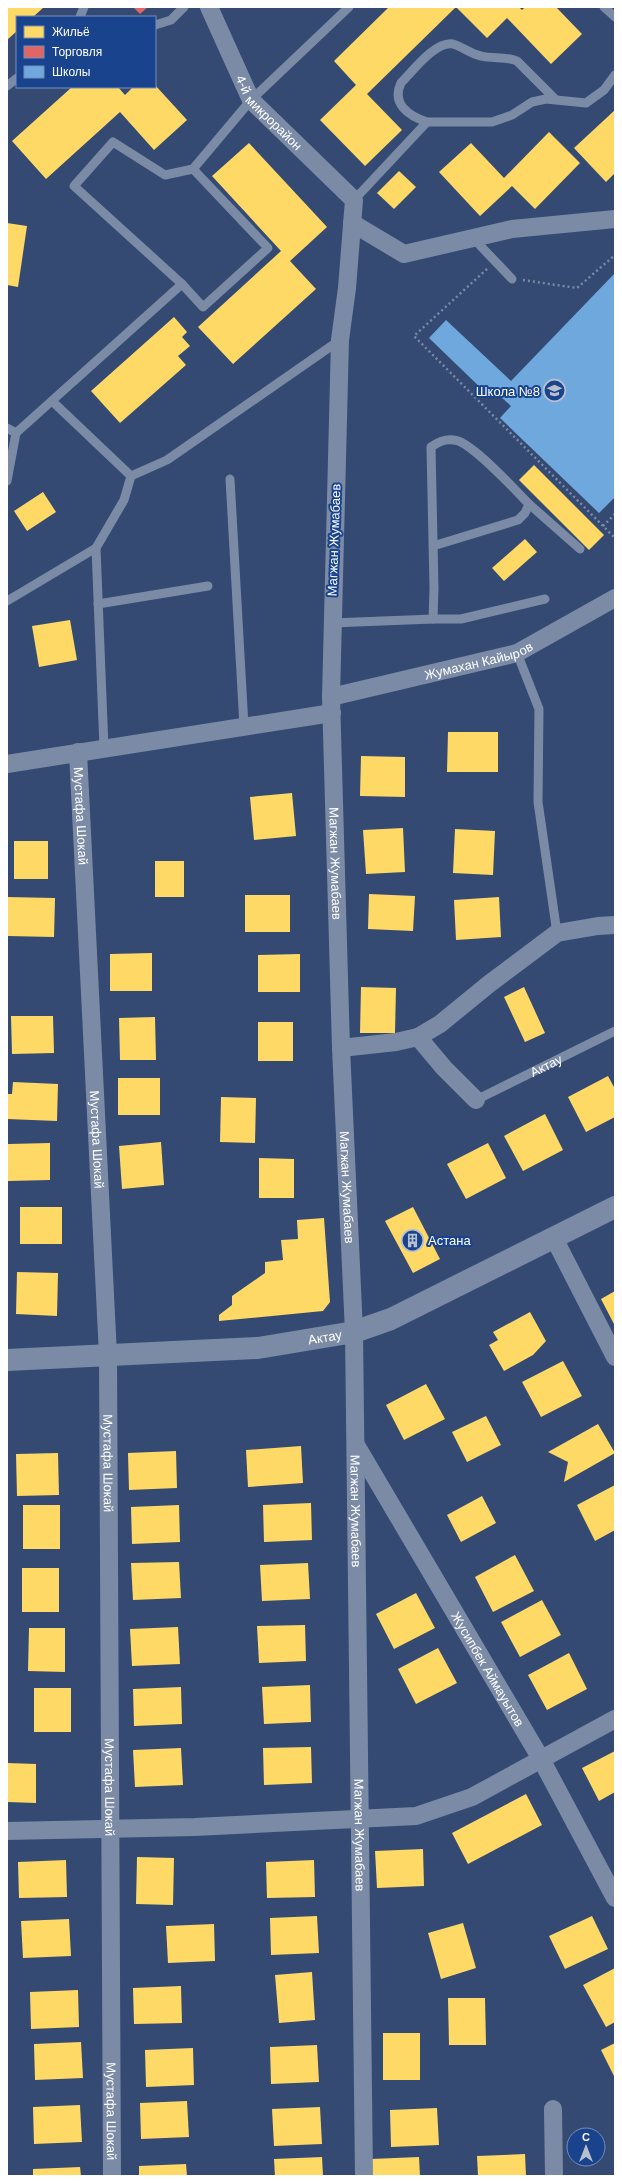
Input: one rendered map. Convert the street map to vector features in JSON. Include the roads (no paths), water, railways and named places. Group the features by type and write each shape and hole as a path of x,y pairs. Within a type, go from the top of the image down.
{"street":[{"name":"4-й микрорайон","path":"209,7 251,100 354,200"},
{"name":"Магжан Жумабаев","path":"354,200 347,288 340,340 331,705 341,1048 354,1332 364,2176"},
{"path":"352,223 404,254 512,229 615,219"},
{"name":"Жумахан Кайыров","path":"7,764 244,726 331,705 517,653 613,602"},
{"name":"Мустафа Шокай","path":"78,752 108,1355 112,1829 112,2176"},
{"path":"341,1048 396,1042 418,1037 440,1024 489,984 557,933 598,926 615,925"},
{"path":"418,1037 444,1068 476,1100"},
{"name":"Актау","path":"7,1360 258,1348 354,1332 391,1319 615,1207"},
{"path":"554,1238 615,1357"},
{"name":"Жусипбек Аймауытов","path":"356,1444 541,1759 615,1898"},
{"path":"7,1831 195,1828 416,1816 472,1797 615,1719"},
{"path":"553,2108 554,2176"}],"lane":[{"path":"156,25 171,20 184,7"},
{"path":"192,169 268,248 203,307 182,284 74,186 113,142 165,175 192,169 251,100 349,7"},
{"path":"604,7 615,17"},
{"path":"554,98 517,61 512,59 481,56 460,47 446,44 436,48 401,83 399,89 399,100 402,108 412,116 426,122 492,122 512,115 532,102 554,98 572,103 586,103 604,90 615,74"},
{"path":"7,86 16,79"},
{"path":"354,200 426,122"},
{"path":"473,238 512,279"},
{"path":"7,481 16,433 182,284"},
{"path":"7,601 96,548 124,500 131,476 167,460 340,340"},
{"path":"52,401 131,476"},
{"path":"7,428 16,433"},
{"path":"433,619 431,447 439,441 455,439 472,448 529,504 580,549"},
{"path":"230,479 244,726"},
{"path":"433,546 518,520 526,513 529,504"},
{"path":"96,548 104,748"},
{"path":"98,604 208,586"},
{"path":"332,623 461,619 545,599"},
{"path":"517,653 539,709 539,808 557,933"},
{"name":"Актау","path":"476,1100 615,1031"}],"place":[{"name":"Школа №8","path":"555,391"},
{"name":"Астана","path":"413,1240"}]}
